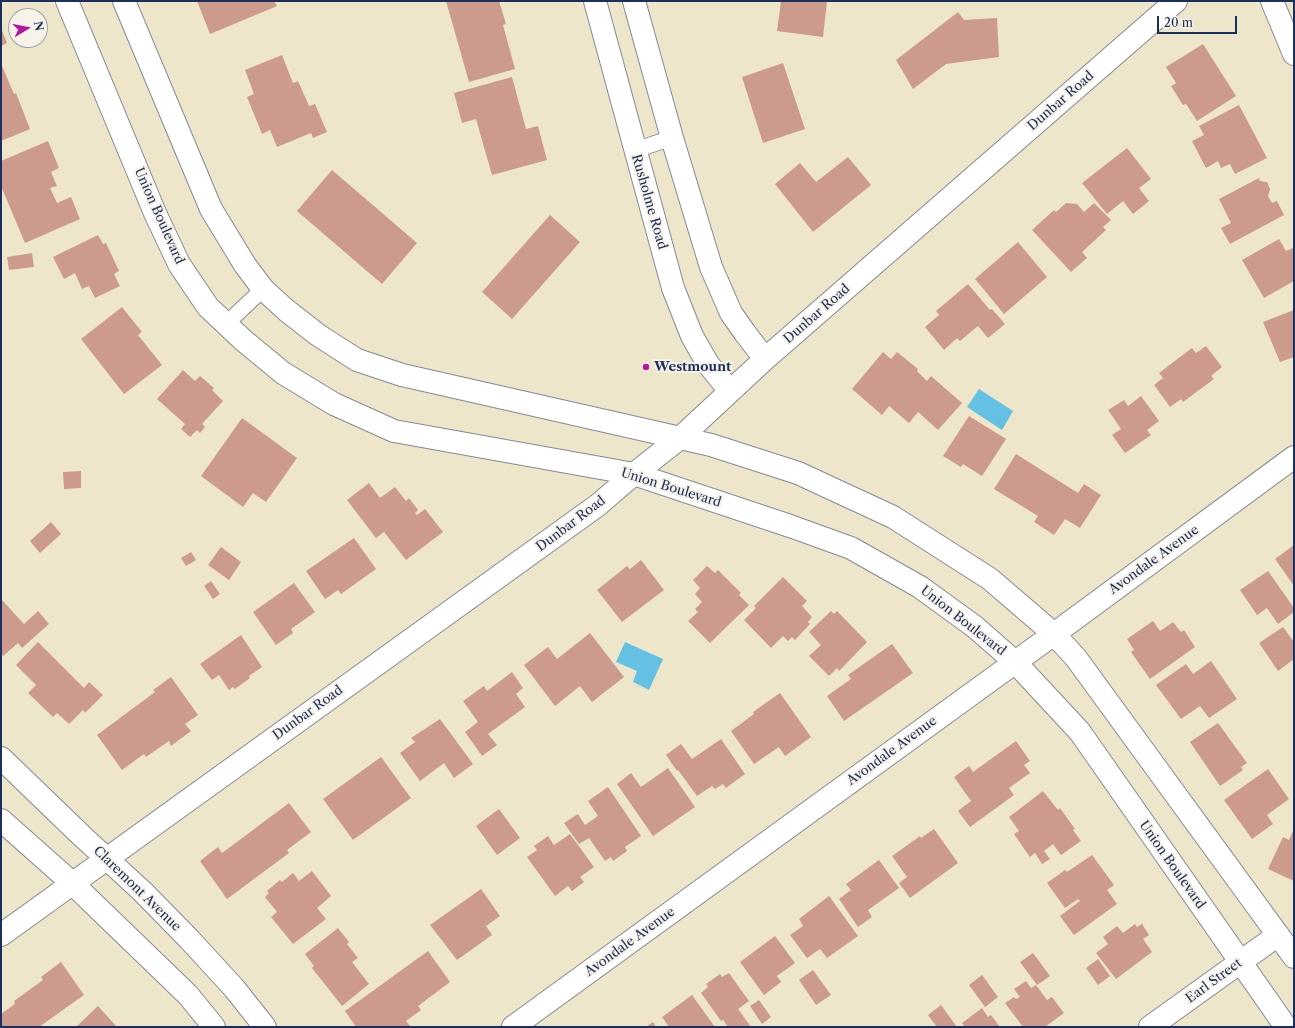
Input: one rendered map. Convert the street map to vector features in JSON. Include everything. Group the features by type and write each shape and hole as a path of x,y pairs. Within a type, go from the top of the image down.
{"street":[{"name":"Union Boulevard","path":"67,1 155,213 179,264 208,307 243,340 283,373 334,404 394,431 634,474 851,548 920,587 975,627 1015,662 1080,732 1286,1027"},
{"path":"124,1 211,209 244,265 263,289 318,335 357,360 402,375 724,449 798,473 893,517 990,579 1054,634 1076,658 1294,957"},
{"name":"Rusholme Road","path":"595,1 673,288 692,336 708,364 730,391"},
{"path":"634,1 672,138 711,267 731,313 765,359"},
{"name":"Dunbar Road","path":"1,935 598,505 634,474 680,438 765,359 1176,1"},
{"path":"1272,1 1294,54"},
{"name":"Avondale Avenue","path":"513,1027 1054,634 1294,457"},
{"name":"Claremont Avenue","path":"1,758 106,859 142,891 234,988 266,1027"},
{"path":"1,820 72,883 188,995 214,1027"},
{"name":"Earl Street","path":"1150,1027 1278,935"}],"lane":[{"path":"635,150 672,138"},
{"path":"226,324 263,289"}],"water":[{"path":"979,389 1013,411 1002,430 967,407"},
{"path":"625,642 663,659 649,690 633,682 637,671 616,662"}],"building":[{"path":"197,1 274,1 277,6 210,34"},
{"path":"446,1 499,1 506,24 503,25 515,69 469,82"},
{"path":"781,1 827,1 823,37 777,31"},
{"path":"958,12 964,20 997,18 999,57 946,64 913,89 896,60"},
{"path":"1,28 7,43 1,46"},
{"path":"1203,44 1236,96 1197,121 1186,104 1183,105 1171,86 1176,83 1166,67"},
{"path":"282,55 293,83 298,81 309,106 315,104 327,132 313,138 311,133 277,147 270,130 262,134 247,97 254,94 245,70"},
{"path":"783,63 805,129 763,143 742,77"},
{"path":"1,66 14,94 16,93 30,129 1,141"},
{"path":"512,77 526,129 538,126 547,160 492,175 476,119 462,123 454,93"},
{"path":"1239,105 1267,158 1235,174 1230,164 1221,168 1218,161 1206,168 1192,141 1204,135 1199,126"},
{"path":"48,141 59,168 51,172 57,186 50,188 57,203 71,197 80,219 25,243 1,186 1,161"},
{"path":"1127,148 1151,179 1139,188 1149,201 1133,214 1123,201 1107,214 1082,183"},
{"path":"848,157 871,185 813,232 775,184 800,163 816,182"},
{"path":"332,170 417,243 382,284 297,211"},
{"path":"1259,178 1260,181 1267,182 1270,189 1268,196 1272,203 1277,201 1284,215 1230,244 1221,228 1231,223 1219,199"},
{"path":"1066,203 1077,204 1084,212 1094,203 1111,220 1103,227 1106,230 1082,252 1087,258 1071,272 1032,230 1054,210 1056,212"},
{"path":"550,215 580,242 512,319 482,292"},
{"path":"98,235 103,244 106,243 119,271 114,274 120,286 95,298 89,286 82,289 75,273 64,279 53,257"},
{"path":"1279,239 1286,251 1293,248 1294,250 1294,281 1264,298 1242,260"},
{"path":"1018,242 1047,277 1004,314 975,279"},
{"path":"32,253 34,267 9,270 7,257"},
{"path":"968,284 990,310 992,309 1005,324 988,338 978,326 960,341 957,338 944,350 925,327 939,315 936,311"},
{"path":"122,307 142,332 138,335 162,365 124,394 81,339"},
{"path":"1294,310 1294,357 1280,362 1263,322"},
{"path":"1206,346 1222,367 1211,376 1214,379 1183,402 1181,399 1170,407 1154,385 1163,378 1159,373 1192,348 1196,353"},
{"path":"883,352 891,359 897,352 918,369 917,371 927,381 931,376 962,403 938,430 918,412 909,423 889,406 882,415 852,389"},
{"path":"183,370 195,381 200,376 214,388 212,390 223,401 202,424 205,427 200,433 197,430 190,437 181,429 185,424 157,399"},
{"path":"1141,396 1159,421 1147,430 1151,435 1125,453 1112,435 1121,429 1108,410 1124,400 1128,406"},
{"path":"969,416 1006,439 982,476 963,464 961,467 943,456"},
{"path":"242,418 297,458 266,502 253,493 243,507 201,476"},
{"path":"1016,454 1078,493 1084,484 1101,495 1080,528 1065,519 1054,535 1034,522 1038,516 994,489"},
{"path":"81,471 81,488 64,489 63,472"},
{"path":"369,483 380,498 395,487 406,501 409,498 418,510 415,513 417,515 425,509 443,532 406,560 384,532 376,538 347,500"},
{"path":"51,522 61,534 40,553 30,541"},
{"path":"354,538 376,569 341,594 338,590 325,599 306,571"},
{"path":"1294,545 1294,586 1275,559"},
{"path":"221,547 241,562 229,580 208,565"},
{"path":"191,552 196,560 186,566 181,558"},
{"path":"641,560 664,590 622,622 597,590 627,566 630,569"},
{"path":"707,566 715,573 718,570 741,593 739,595 749,605 710,643 688,621 698,612 695,609 702,602 695,594 700,588 693,580"},
{"path":"1268,571 1294,608 1294,612 1278,624 1267,608 1257,615 1240,590"},
{"path":"783,577 807,601 802,606 812,617 808,622 810,624 795,640 792,637 788,641 783,636 771,648 744,620 756,608 754,606"},
{"path":"211,581 220,594 213,599 204,586"},
{"path":"294,583 315,612 291,629 293,633 276,645 253,612"},
{"path":"1,599 24,624 38,611 49,624 22,648 18,643 3,656 1,653"},
{"path":"831,611 834,614 837,611 867,642 839,671 837,668 829,676 809,656 821,645 809,632"},
{"path":"1153,621 1160,631 1173,622 1181,632 1184,630 1195,647 1150,679 1131,652 1134,650 1127,639"},
{"path":"1283,627 1294,642 1294,659 1278,671 1259,643"},
{"path":"590,633 624,677 592,702 580,686 555,706 524,665 548,647 557,659"},
{"path":"241,635 262,667 249,676 250,678 235,689 233,687 229,690 219,675 212,680 200,664"},
{"path":"38,642 84,688 89,682 103,695 85,713 83,710 69,724 57,713 53,717 28,693 36,685 16,665"},
{"path":"892,644 913,673 844,721 827,696 851,679 848,675"},
{"path":"1211,661 1237,699 1209,718 1200,706 1181,719 1156,685 1186,664 1193,674"},
{"path":"512,672 523,688 516,694 525,707 488,734 497,745 482,756 465,732 478,722 463,701 484,686 487,691"},
{"path":"171,677 198,715 185,724 191,731 171,746 169,741 146,757 144,754 122,770 97,735 155,692 153,690"},
{"path":"780,693 811,737 785,756 779,747 754,764 731,731 754,714 753,712"},
{"path":"440,719 473,764 454,778 444,763 420,781 400,753 415,742 411,738"},
{"path":"1218,723 1247,763 1241,767 1243,770 1220,786 1190,742"},
{"path":"721,739 745,774 726,788 723,784 715,789 712,786 697,796 666,755 681,744 692,759"},
{"path":"1016,741 1030,761 1024,765 1030,773 1009,788 1014,795 970,827 958,811 971,801 954,777 969,766 973,772"},
{"path":"381,757 411,798 353,840 323,799"},
{"path":"668,768 695,807 653,836 617,784 631,773 641,787"},
{"path":"1268,769 1289,799 1267,815 1273,824 1252,839 1224,800"},
{"path":"608,787 641,836 625,847 627,851 613,861 611,857 605,861 589,838 579,844 564,823 578,814 585,825 598,816 588,801"},
{"path":"1043,791 1058,810 1060,808 1075,829 1073,830 1081,841 1061,855 1053,844 1044,851 1050,859 1042,864 1035,853 1030,857 1014,834 1019,831 1009,817"},
{"path":"289,803 311,832 287,850 289,853 227,899 200,861 218,847 222,853"},
{"path":"499,809 520,838 497,855 476,826"},
{"path":"934,829 958,863 910,898 899,883 907,877 892,856 920,836 921,838"},
{"path":"1294,829 1294,881 1268,869 1283,837 1289,840"},
{"path":"570,834 594,867 580,877 584,882 572,891 568,886 555,896 527,857 537,850 534,846 548,836 554,845"},
{"path":"1092,855 1114,885 1107,890 1117,904 1074,935 1060,916 1080,901 1078,899 1065,908 1047,883 1065,870 1067,872"},
{"path":"879,860 899,888 868,910 872,917 858,927 839,899 851,890 846,884"},
{"path":"312,871 331,896 317,908 326,919 293,944 271,917 277,912 265,897 269,893 267,891 280,880 282,882 293,873 299,881"},
{"path":"481,889 500,916 486,926 492,935 457,960 430,925"},
{"path":"829,896 858,936 827,958 820,949 807,958 790,935 803,926 799,919"},
{"path":"1135,924 1137,927 1142,924 1149,935 1143,939 1152,952 1116,979 1096,953 1108,944 1103,937 1117,926 1123,933"},
{"path":"338,928 349,942 347,944 358,958 352,962 369,984 342,1006 312,968 314,966 305,954"},
{"path":"775,936 795,963 777,976 781,982 764,995 740,962"},
{"path":"428,951 450,982 418,1006 421,1010 406,1021 411,1027 356,1027 345,1011"},
{"path":"1033,953 1050,976 1037,985 1020,962"},
{"path":"1098,959 1110,976 1098,985 1086,968"},
{"path":"61,962 84,995 39,1027 2,1027 1,1014 15,1004 14,1001 43,980 41,977"},
{"path":"813,970 831,995 816,1005 799,980"},
{"path":"729,973 749,1001 738,1009 751,1027 728,1027 723,1020 721,1021 701,993 708,987 706,984 720,974 722,977"},
{"path":"982,975 998,997 985,1007 969,985"},
{"path":"1026,981 1031,988 1036,985 1047,1000 1052,997 1064,1013 1045,1027 1023,1027 1005,1003 1014,997 1016,999 1020,997 1014,989"},
{"path":"692,995 715,1027 669,1027 662,1017"},
{"path":"759,1000 771,1017 762,1024 750,1006"},
{"path":"941,1005 957,1027 937,1027 928,1015"},
{"path":"98,1006 117,1027 76,1027"},
{"path":"982,1008 988,1017 991,1015 1000,1027 965,1027 962,1023"},
{"path":"653,1022 656,1027 646,1027"}],"place":[{"name":"Westmount","path":"646,367"}]}
